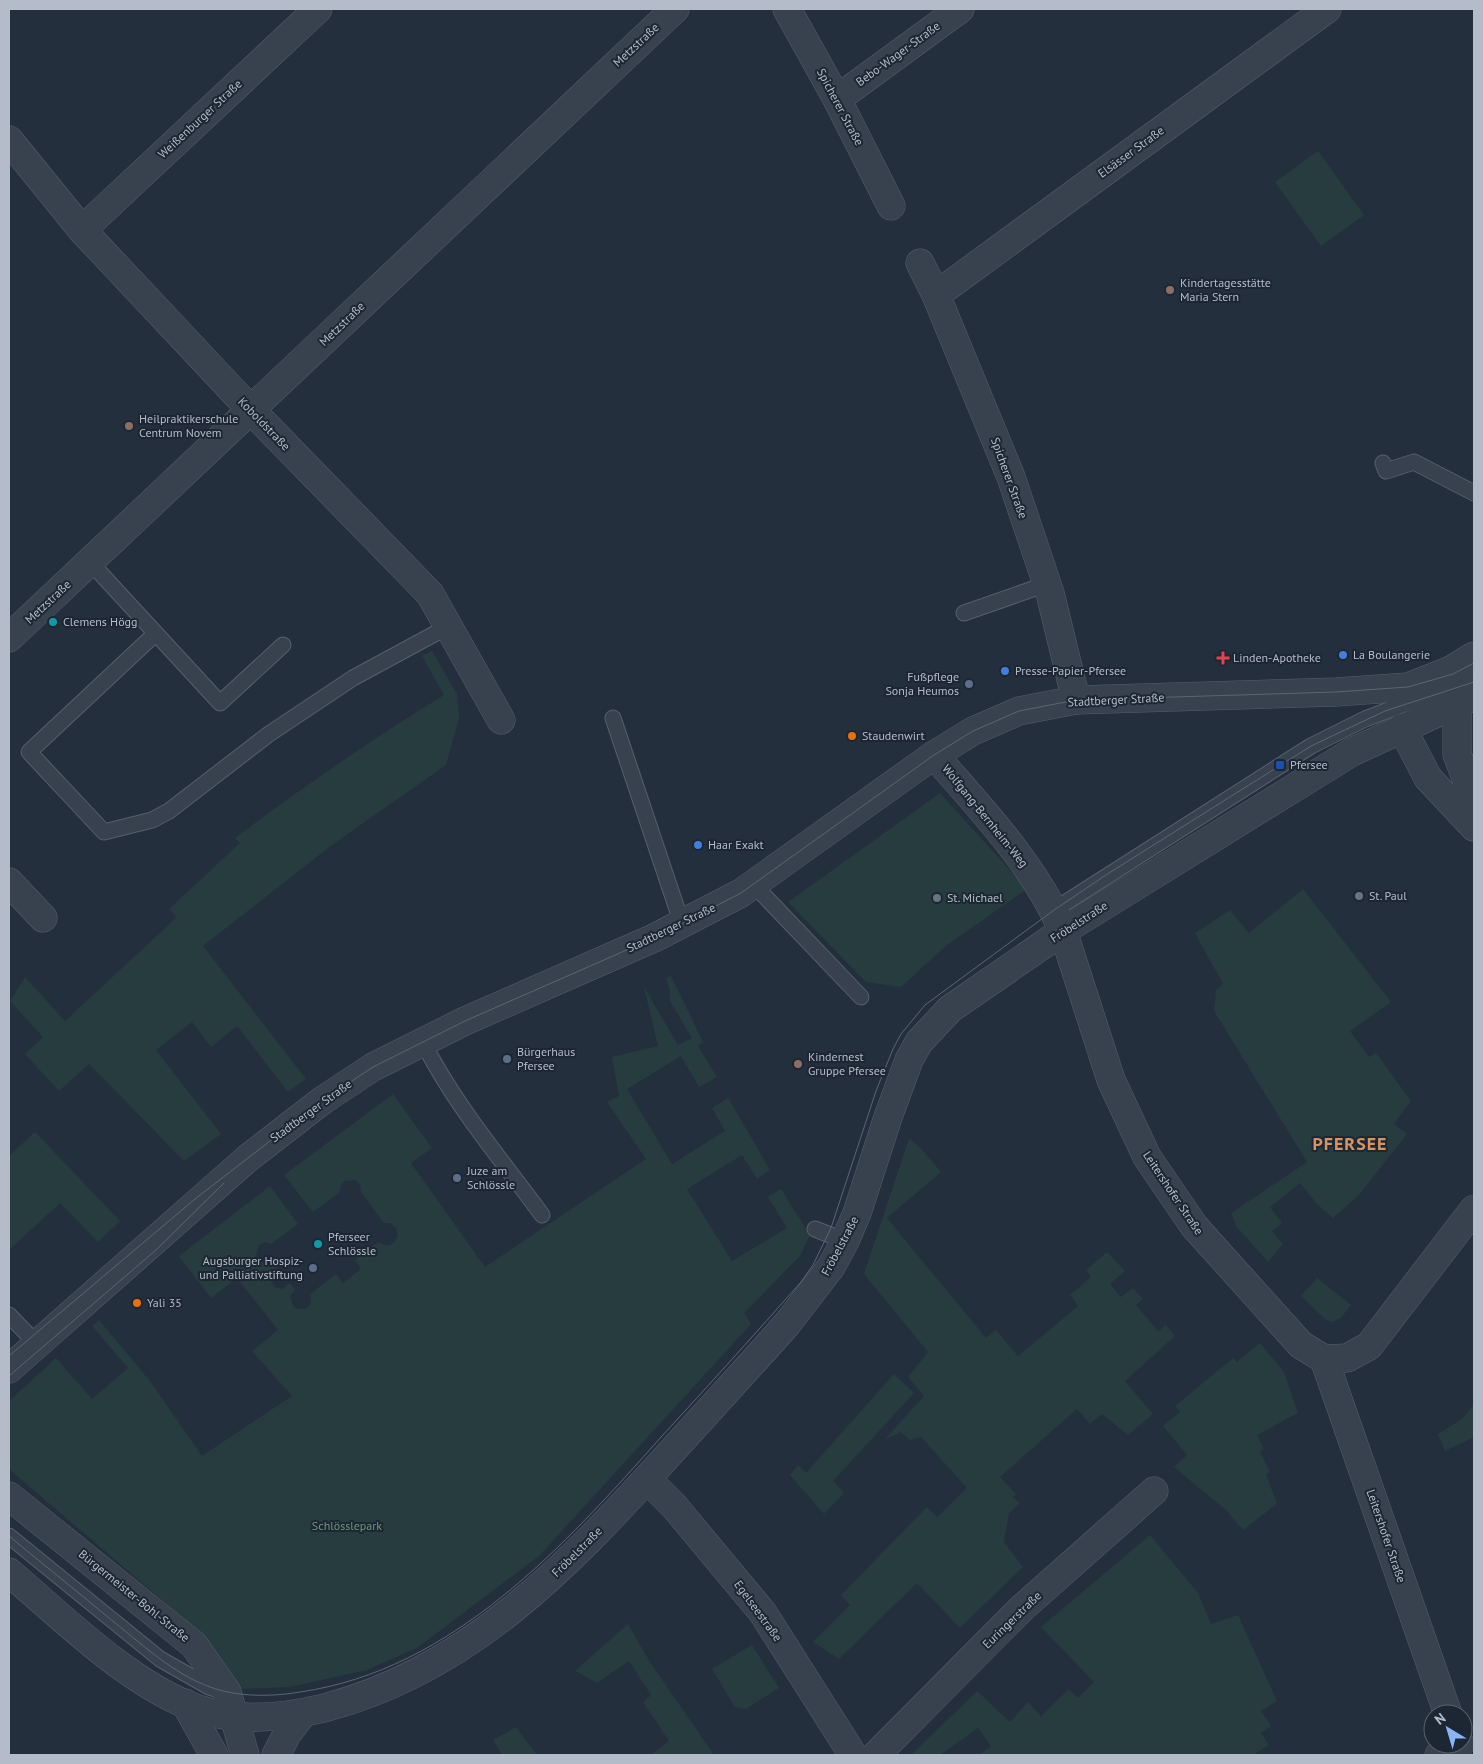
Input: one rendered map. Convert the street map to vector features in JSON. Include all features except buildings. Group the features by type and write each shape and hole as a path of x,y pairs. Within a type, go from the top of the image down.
{"street":[{"name":"Weißenburger Straße","path":"82,230 318,9"},
{"name":"Metzstraße","path":"9,638 676,9"},
{"name":"Spicherer Straße","path":"787,9 837,99 891,206"},
{"name":"Bebo-Wager-Straße","path":"837,99 960,9"},
{"name":"Elsässer Straße","path":"936,295 1040,228 1326,9"},
{"name":"Koboldstraße","path":"9,140 82,230 251,410 430,594 500,720"},
{"name":"Spicherer Straße","path":"920,263 936,295 1011,477 1047,584 1076,700"},
{"path":"1405,706 1451,670 1474,656"},
{"path":"1405,706 1467,690 1457,754 1474,800"},
{"name":"Stadtberger Straße","path":"9,1369 36,1343 284,1128 373,1066 464,1021 682,924 754,885 934,755 974,731 1019,711 1076,700 1336,692 1405,706"},
{"path":"1405,706 1428,778 1474,828"},
{"name":"Fröbelstraße","path":"230,1705 303,1713 369,1695 408,1678 449,1655 507,1614 548,1580 586,1544 647,1479 787,1324 832,1267 846,1241 857,1213 901,1080 919,1042 938,1021 1058,921 1352,752 1405,706"},
{"name":"Wolfgang-Bernheim-Weg","path":"934,755 1009,843 1044,892 1058,921"},
{"path":"9,882 42,918"},
{"name":"Leitershofer Straße","path":"1058,921 1111,1080 1147,1157 1194,1226 1301,1345 1324,1359 1445,1704"},
{"path":"1324,1359 1347,1358 1369,1346 1474,1209"},
{"name":"Egelseestraße","path":"647,1479 674,1506 763,1613 853,1755"},
{"name":"Euringerstraße","path":"876,1755 1021,1609 1154,1491"},
{"name":"Bürgermeister-Bohl-Straße","path":"9,1496 194,1645 230,1705 245,1755"},
{"path":"9,1572 125,1668 185,1704 214,1755"},
{"path":"185,1704 230,1705"},
{"path":"276,1755 287,1734 303,1713"}],"lane":[{"path":"1383,463 1386,472 1414,462 1474,493"},
{"path":"91,562 220,703 283,645"},
{"path":"964,614 1047,584"},
{"path":"155,634 29,752 104,832 152,820 169,810 269,734 353,678 449,626"},
{"path":"613,718 682,924"},
{"path":"754,885 861,997"},
{"path":"423,1042 433,1062 464,1108 542,1215"},
{"path":"815,1229 846,1241"},
{"path":"9,1315 36,1343"},
{"path":"9,1536 160,1659 209,1687 230,1705"},
{"path":"160,1659 185,1704"}],"green space":[{"path":"1318,151 1364,215 1321,246 1275,182"},
{"path":"432,651 457,694 459,718 446,765 332,845 203,946 306,1079 288,1092 237,1026 211,1047 192,1022 156,1050 221,1134 184,1161 89,1064 59,1091 25,1054 43,1037 10,1001 25,977 65,1021 177,917 169,909 240,843 235,838 338,764 444,695 422,656"},
{"path":"940,793 1027,889 947,945 901,987 866,982 788,902"},
{"path":"1303,889 1391,1002 1350,1031 1369,1057 1376,1053 1411,1101 1394,1124 1407,1134 1359,1195 1333,1218 1316,1203 1300,1183 1270,1207 1282,1223 1272,1231 1283,1244 1268,1262 1236,1226 1231,1213 1307,1162 1214,1011 1216,990 1223,984 1195,933 1230,910 1249,933"},
{"name":"Schlösslepark","path":"671,976 703,1042 698,1046 717,1077 699,1087 681,1056 627,1089 672,1164 725,1131 712,1108 728,1098 770,1170 757,1179 742,1155 687,1189 732,1261 787,1228 768,1197 781,1189 810,1235 800,1256 744,1313 751,1324 539,1556 417,1648 367,1670 290,1687 238,1689 204,1636 9,1469 9,1401 56,1358 92,1399 128,1368 92,1326 99,1320 150,1381 202,1456 292,1396 252,1351 278,1330 237,1278 211,1298 179,1256 270,1186 298,1224 271,1244 266,1242 259,1245 256,1256 261,1262 268,1263 273,1261 278,1267 272,1270 269,1276 274,1287 283,1289 290,1283 295,1290 290,1296 293,1306 297,1309 305,1309 311,1303 310,1294 336,1274 343,1283 361,1269 355,1260 378,1242 387,1246 394,1243 398,1236 396,1228 390,1223 384,1223 361,1192 360,1184 355,1180 344,1181 340,1192 313,1212 284,1175 393,1094 432,1148 411,1163 485,1267 646,1159 607,1102 619,1096 612,1057 658,1046 644,987 678,1045 692,1038 670,1001 670,991 666,978"},
{"path":"35,1132 120,1221 98,1242 60,1203 9,1250 9,1156"},
{"path":"909,1139 919,1146 941,1172 887,1218 986,1338 996,1330 1018,1356 1078,1306 1070,1295 1091,1277 1086,1270 1107,1252 1125,1271 1110,1284 1121,1297 1133,1288 1143,1299 1136,1305 1158,1331 1166,1325 1175,1336 1125,1381 1153,1414 1128,1435 1102,1414 1090,1424 1077,1409 1000,1477 1016,1494 1013,1497 1020,1503 1009,1513 1004,1542 1023,1567 960,1628 917,1583 839,1659 813,1642 850,1605 841,1595 927,1507 937,1517 967,1488 921,1437 909,1440 901,1432 885,1439 924,1396 908,1377 928,1352 864,1274"},
{"path":"1317,1278 1351,1305 1341,1318 1332,1322 1326,1320 1301,1296"},
{"path":"1260,1343 1284,1372 1298,1413 1257,1435 1264,1449 1260,1452 1270,1472 1266,1474 1277,1504 1243,1530 1226,1510 1174,1467 1187,1455 1163,1426 1180,1412 1175,1406 1233,1358 1237,1362"},
{"path":"894,1374 914,1393 833,1481 844,1493 824,1514 790,1475 798,1465 806,1473"},
{"path":"1474,1404 1474,1437 1445,1451 1438,1434 1462,1419"},
{"path":"1150,1535 1198,1593 1211,1624 1238,1615 1277,1701 1261,1711 1271,1726 1261,1733 1269,1745 1253,1755 979,1755 991,1746 978,1728 940,1755 911,1755 977,1691 1010,1722 1028,1702 1041,1716 1069,1689 1078,1698 1094,1682 1041,1627"},
{"path":"628,1624 650,1662 714,1755 651,1755 669,1741 643,1702 651,1695 629,1661 597,1683 575,1671"},
{"path":"752,1645 779,1688 746,1709 735,1707 712,1669"},
{"path":"516,1727 537,1755 502,1755 493,1740"}],"tram line":[{"path":"9,1356 195,1199 323,1100 373,1067 465,1021 654,938 741,893 934,755 973,731 1019,711 1076,700 1336,692 1408,687 1453,674 1474,663"},
{"path":"9,1536 160,1659 184,1675 210,1687 231,1693 254,1695 289,1694 355,1679 407,1658 456,1630 502,1597 545,1560 586,1519 801,1282 813,1265 831,1228 876,1091 893,1049 901,1034 925,1005 1054,910 1109,873 1311,746 1385,711 1474,682"},
{"path":"9,1376 156,1250 224,1183"}],"place":[{"name":"Kindertagesstätte Maria Stern","path":"1170,290"},
{"name":"Heilpraktikerschule Centrum Novem","path":"129,426"},
{"name":"Clemens Högg","path":"53,622"},
{"name":"La Boulangerie","path":"1343,655"},
{"name":"Linden-Apotheke","path":"1223,658"},
{"name":"Presse-Papier-Pfersee","path":"1005,671"},
{"name":"Fußpflege Sonja Heumos","path":"969,684"},
{"name":"Staudenwirt","path":"852,736"},
{"name":"Pfersee","path":"1280,765"},
{"name":"Haar Exakt","path":"698,845"},
{"name":"St. Paul","path":"1359,896"},
{"name":"St. Michael","path":"937,898"},
{"name":"Bürgerhaus Pfersee","path":"507,1059"},
{"name":"Kindernest Gruppe Pfersee","path":"798,1064"},
{"name":"Juze am Schlössle","path":"457,1178"},
{"name":"Pferseer Schlössle","path":"318,1244"},
{"name":"Augsburger Hospiz- und Palliativstiftung","path":"313,1268"},
{"name":"Yali 35","path":"137,1303"}],"district":[{"name":"PFERSEE","path":"1350,1144"}]}
